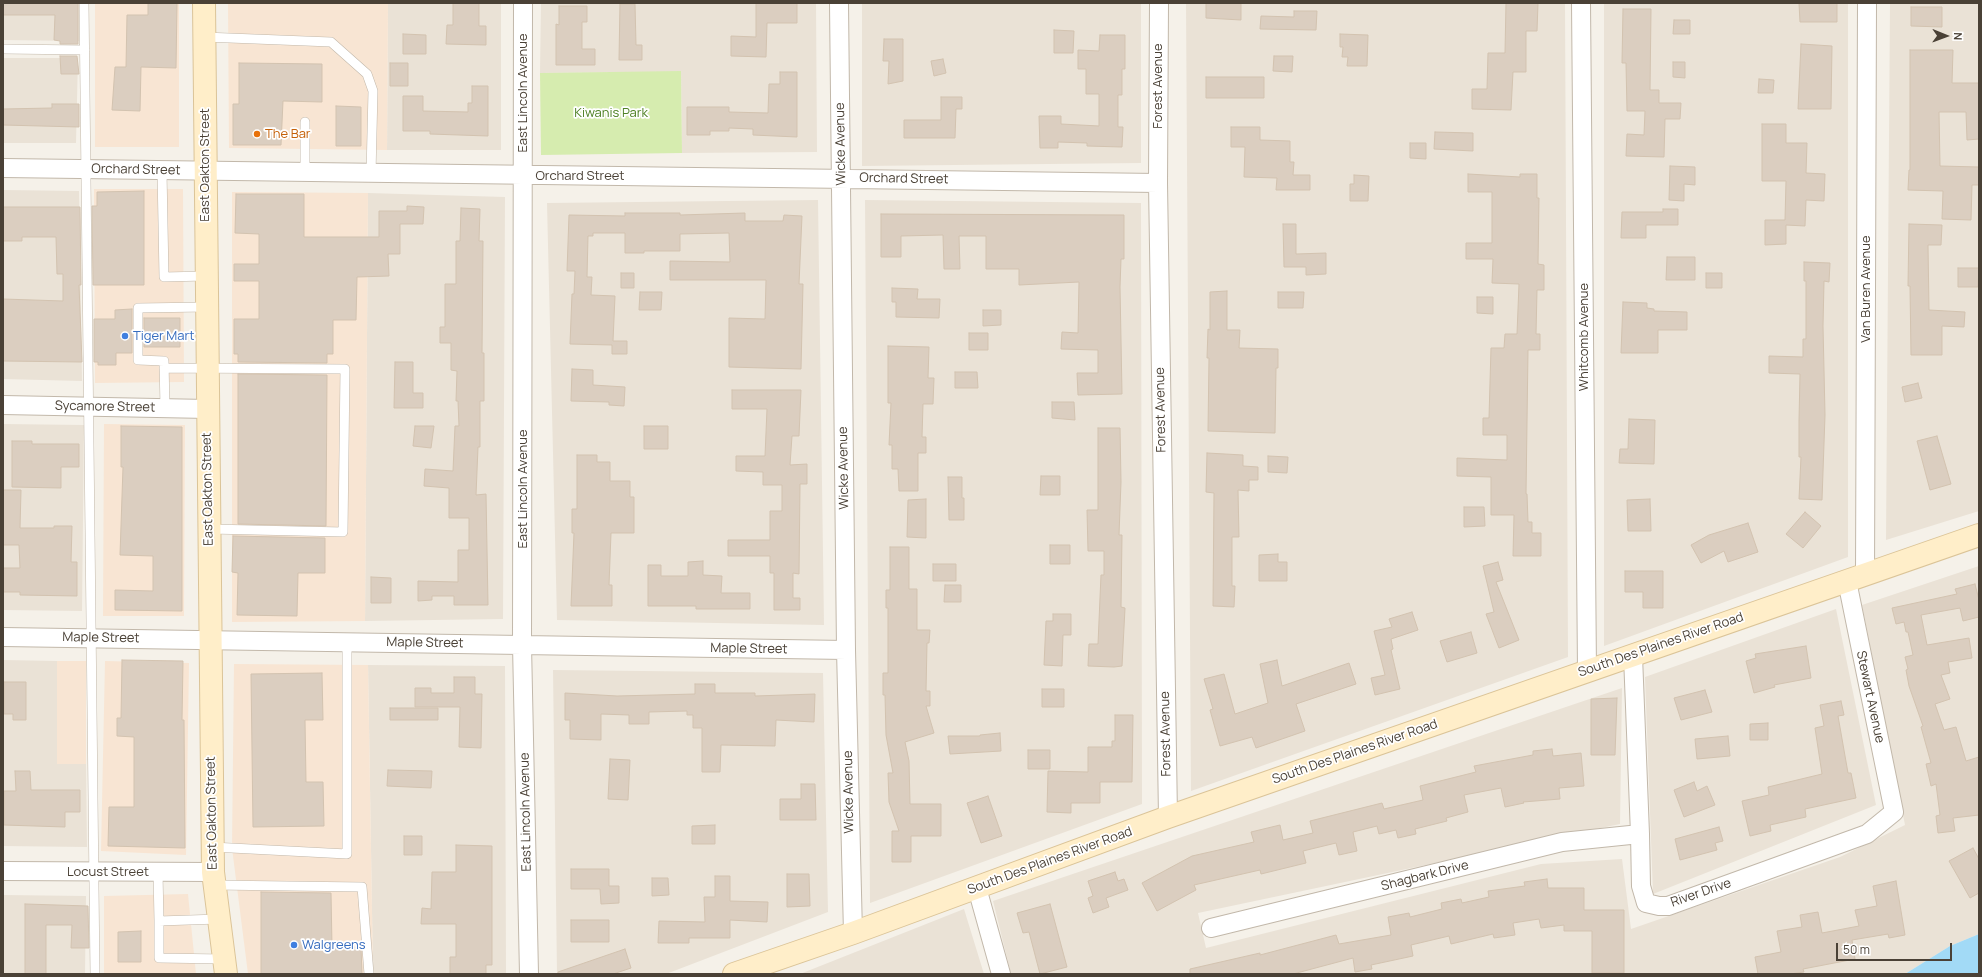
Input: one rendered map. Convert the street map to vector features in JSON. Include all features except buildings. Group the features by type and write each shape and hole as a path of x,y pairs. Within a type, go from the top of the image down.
{"main road":[{"name":"East Oakton Street","path":"204,3 212,847 213,879 225,966"},
{"name":"South Des Plaines River Road","path":"734,974 776,963 853,933 1168,817 1587,670 1632,656 1979,536"}],"street":[{"name":"East Lincoln Avenue","path":"523,3 522,645 529,974"},
{"name":"Wicke Avenue","path":"839,3 846,650 853,933"},
{"name":"Forest Avenue","path":"1159,3 1158,183 1168,817"},
{"name":"Whitcomb Avenue","path":"1582,3 1587,670"},
{"name":"Van Buren Avenue","path":"1856,578 1867,3"},
{"name":"Orchard Street","path":"3,168 205,172 841,178 1158,183"},
{"name":"Sycamore Street","path":"3,405 208,409"},
{"name":"Stewart Avenue","path":"1856,578 1894,812"},
{"name":"Maple Street","path":"3,637 846,650"},
{"name":"River Drive","path":"1632,656 1641,886 1642,895 1646,903 1650,906 1668,906 1867,834 1894,812"},
{"name":"Shagbark Drive","path":"1211,928 1562,842 1640,834"},
{"name":"Locust Street","path":"3,871 158,872 213,879"},
{"path":"977,888 1001,974"}],"lane":[{"path":"84,3 95,974"},
{"path":"204,37 331,42 367,74 373,90 371,174"},
{"path":"3,49 85,50"},
{"path":"305,122 305,173"},
{"path":"162,171 164,277 206,276"},
{"path":"165,408 164,361 138,360 138,308 207,307"},
{"path":"164,368 207,367 345,369 343,532 209,529"},
{"path":"212,847 348,854 347,642"},
{"path":"158,872 160,958 225,966"},
{"path":"213,879 362,887 363,927 369,974"},
{"path":"159,921 219,919"}],"shaded area":[{"path":"3,3 79,3 79,41 3,40"},
{"path":"95,3 179,3 179,147 95,147"},
{"path":"228,3 388,3 387,150 229,148"},
{"path":"388,3 501,3 501,150 387,150"},
{"path":"541,3 816,3 817,152 682,153 681,72 540,73"},
{"path":"862,3 1141,3 1141,163 862,166"},
{"path":"1186,3 1565,3 1568,657 1191,791"},
{"path":"1604,3 1848,3 1848,557 1604,646"},
{"path":"1890,3 1979,3 1979,511 1886,540"},
{"path":"3,58 78,58 76,143 3,143"},
{"path":"94,189 183,189 184,382 95,383"},
{"path":"3,190 79,191 82,381 3,379"},
{"path":"232,192 368,193 365,621 232,622"},
{"path":"368,193 505,197 503,619 365,621"},
{"path":"818,200 824,625 557,620 547,203"},
{"path":"865,200 1141,203 1142,804 870,903"},
{"path":"3,424 84,425 82,611 3,610"},
{"path":"104,424 185,425 184,616 103,616"},
{"path":"1979,566 1979,934 1950,946 1905,974 1011,974 993,901 1622,688 1620,824 1198,913 1206,948 1541,864 1622,859 1631,929 1840,857 1905,825 1862,605"},
{"path":"1836,609 1876,805 1653,894 1645,677"},
{"path":"3,660 57,661 57,764 86,764 87,847 3,846"},
{"path":"57,661 86,661 86,764 57,764"},
{"path":"105,661 189,663 186,855 101,851"},
{"path":"234,664 368,665 373,974 248,974 232,848"},
{"path":"368,665 505,666 506,974 373,974"},
{"path":"553,670 823,673 828,912 666,974 557,974"},
{"path":"188,894 196,974 104,974 104,896"},
{"path":"4,895 86,896 85,974 4,974"},
{"path":"964,909 984,974 800,974"}],"green space":[{"name":"Kiwanis Park","path":"681,71 682,153 541,155 540,73"}],"water":[{"path":"1979,934 1979,974 1905,974 1950,946"}],"place":[{"name":"The Bar","path":"257,134"},
{"name":"Tiger Mart","path":"125,336"},
{"name":"Walgreens","path":"294,945"}]}
